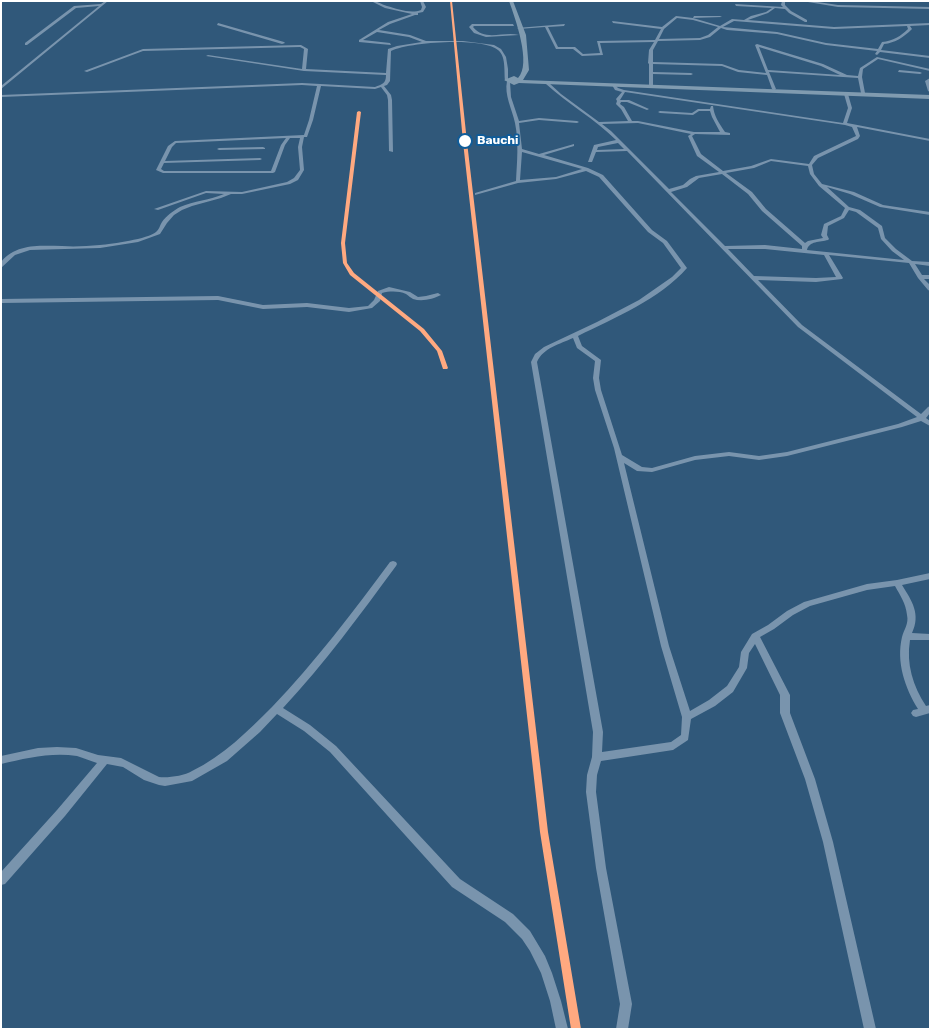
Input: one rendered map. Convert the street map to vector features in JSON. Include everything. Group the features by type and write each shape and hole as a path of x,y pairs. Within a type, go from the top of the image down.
{"street":[{"path":"1,88 106,1"},
{"path":"372,1 386,7 417,14"},
{"path":"390,44 360,41 389,23 400,24 417,14 424,9 421,1"},
{"path":"506,1 519,40 521,69 514,80 509,96 517,122 520,150 518,182"},
{"path":"510,1 523,35 526,70 525,74 514,80"},
{"path":"616,1 631,1"},
{"path":"784,1 783,4 790,12 806,21"},
{"path":"803,1 846,6 930,8"},
{"path":"881,1 884,6"},
{"path":"26,44 75,7 102,5"},
{"path":"736,5 787,8"},
{"path":"745,21 750,17 766,14 774,8"},
{"path":"651,84 651,50 663,28 676,16 721,27 777,33 826,44 930,57"},
{"path":"688,18 720,16"},
{"path":"546,26 557,48 574,48 582,55 602,54 598,42 700,39 709,36 734,20 834,28 930,24"},
{"path":"613,22 663,28"},
{"path":"218,24 257,34 276,42 306,44 304,47 306,49 304,70"},
{"path":"400,24 403,35"},
{"path":"513,25 473,25 471,27 475,33 484,37 517,35"},
{"path":"498,25 501,35"},
{"path":"519,28 564,25"},
{"path":"877,58 878,50 883,43 888,43 905,34 910,29 908,25"},
{"path":"376,31 403,35 430,43"},
{"path":"1,96 302,84 365,88 382,86 386,84 389,50 391,48 401,45 430,43 477,43 493,46 501,51 514,80"},
{"path":"774,89 757,45 822,65 846,76"},
{"path":"86,71 143,50 304,47"},
{"path":"208,56 304,70 388,74"},
{"path":"863,93 860,78 861,69 877,58 930,70"},
{"path":"650,63 722,65 738,71 860,78"},
{"path":"899,70 930,74"},
{"path":"651,73 691,74"},
{"path":"930,79 927,81 930,91"},
{"path":"514,80 547,83 930,96"},
{"path":"514,80 930,96"},
{"path":"547,83 560,95 600,123 619,141 800,326 930,424"},
{"path":"156,209 206,192 248,192 280,185 296,179 302,170 300,147 302,138 309,132 319,85"},
{"path":"614,85 616,88 624,91 845,124 930,140"},
{"path":"382,86 389,95 390,100 391,151"},
{"path":"624,91 618,99 618,104 623,108 631,122"},
{"path":"845,124 850,108 846,94"},
{"path":"619,101 628,101 647,109"},
{"path":"712,105 711,110 723,132 729,134"},
{"path":"660,112 693,114 698,110 711,110"},
{"path":"517,122 539,119 577,122"},
{"path":"600,123 631,122 694,133 722,134"},
{"path":"854,126 858,136 816,157 810,165 812,174 847,208 858,211 880,227 881,234 887,242 894,250 912,263 920,278 930,289"},
{"path":"694,133 690,136 695,150 702,159 750,193 764,210 804,249"},
{"path":"286,138 273,172 212,173 160,172 158,170 170,146 175,142 222,139 264,138 286,138 302,138"},
{"path":"256,173 264,138"},
{"path":"219,149 263,148 286,138"},
{"path":"212,173 222,139"},
{"path":"590,161 596,146 619,141"},
{"path":"539,156 572,146"},
{"path":"520,150 586,169 608,182 650,231 665,242 684,268 676,277 642,300 546,348 537,355 534,362 598,732 597,757 592,775 591,792 601,868 626,1004 622,1029"},
{"path":"594,151 628,150"},
{"path":"162,162 260,159"},
{"path":"669,191 685,186 692,180 720,172 752,167 771,160 810,165"},
{"path":"570,165 590,161"},
{"path":"590,161 594,164 593,172"},
{"path":"477,194 518,182 556,178 586,169"},
{"path":"821,184 852,193 882,206 930,214"},
{"path":"1,266 10,255 20,250 36,247 101,246 149,238 158,233 161,226 169,218 189,204 230,193"},
{"path":"804,249 810,242 826,238 824,235 826,225 841,220 847,208"},
{"path":"725,248 752,246 804,249 826,254 930,264"},
{"path":"754,278 816,280 840,278 826,254"},
{"path":"920,278 930,277"},
{"path":"1,301 218,298 263,307 307,305 349,310 370,307 377,301 380,292 387,290 408,293 411,297 416,298 438,295"},
{"path":"574,334 579,347 598,360 596,378 598,390 618,456 686,717 685,737 673,746 597,757"},
{"path":"618,456 640,469 652,470 695,458 729,454 759,458 787,454 900,426 922,418 930,408"},
{"path":"1,760 33,752 77,752 105,760 121,762 153,779 164,782 180,782 215,766 278,709 393,564"},
{"path":"686,717 712,703 730,688 743,668 745,652 755,636 807,604 867,587 897,584 930,576"},
{"path":"897,584 912,613 913,620 906,636 905,661 908,678 923,711"},
{"path":"755,636 785,695 785,713 810,779 828,842 870,1029"},
{"path":"906,636 930,637"},
{"path":"278,709 307,728 333,749 456,882 476,899 499,911 516,924 528,938 545,970 562,1029"},
{"path":"1,880 105,760"}],"transit line":[{"path":"451,1 465,142 544,832 576,1029"},
{"path":"359,112 343,243 345,263 352,274 422,330 439,351 445,368"}],"place":[{"name":"Bauchi","path":"465,141"}]}
